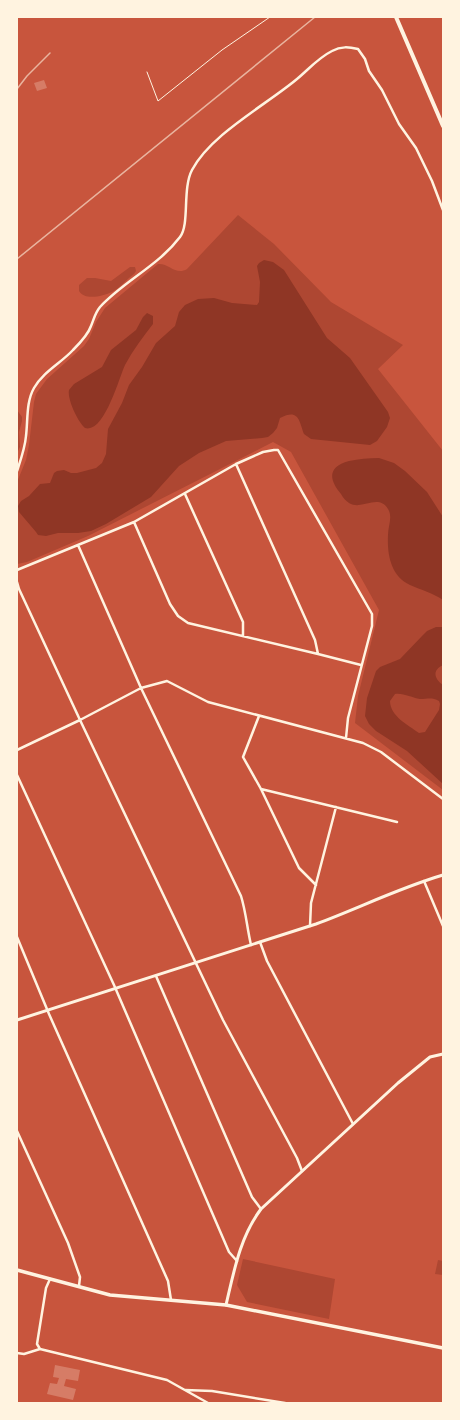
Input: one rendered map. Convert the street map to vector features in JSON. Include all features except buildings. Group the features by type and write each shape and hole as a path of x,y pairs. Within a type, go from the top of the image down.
{"main road":[{"path":"396,17 443,126"},
{"path":"17,1270 110,1295 226,1305 443,1348"}],"street":[{"path":"17,471 24,449 29,401 34,388 40,380 85,337 91,326 92,320 100,308 158,259 181,236 185,218 188,180 197,161 214,142 297,79 316,61 333,50 345,47 358,49 369,71 382,90 399,124 416,148 432,181 443,210"},
{"path":"17,570 134,522 236,464 263,452 278,450 372,614 372,626 348,718 346,738"},
{"path":"236,464 315,640 318,654"},
{"path":"184,494 243,622 243,636"},
{"path":"134,522 170,604 178,616 188,623 361,665"},
{"path":"78,545 141,688 241,896 247,919 247,927 251,945"},
{"path":"17,582 80,720 223,1020 297,1158 302,1171"},
{"path":"17,750 80,720 141,688 167,681 208,702 363,743 381,752 443,798"},
{"path":"259,716 243,757 261,789 299,868 316,885"},
{"path":"17,775 115,989 229,1252 237,1261"},
{"path":"261,789 397,822"},
{"path":"310,926 312,903 336,807"},
{"path":"17,1020 310,926 349,912 382,896 424,880 443,875"},
{"path":"424,880 443,926"},
{"path":"17,936 48,1010 168,1281 171,1300"},
{"path":"260,942 267,961 353,1124"},
{"path":"156,976 252,1197 261,1209"},
{"path":"226,1305 237,1261 248,1227 261,1209 353,1124 430,1057 443,1054"},
{"path":"17,1131 68,1243 80,1277 79,1286"},
{"path":"40,1349 37,1344 46,1288 50,1279"},
{"path":"17,1353 24,1354 40,1349 167,1380 208,1403"},
{"path":"185,1390 212,1391 285,1403"}],"lane":[{"path":"147,72 158,101 222,50 270,17"}],"shaded area":[{"path":"238,215 274,244 331,302 403,345 378,369 443,451 443,790 355,723 358,696 379,610 291,452 273,442 88,536 27,562 17,564 17,482 26,460 36,394 47,379 84,346 105,308 158,264 166,265 179,271 187,269"},
{"path":"264,260 273,262 284,270 327,338 350,358 388,412 390,418 387,427 377,441 370,445 311,439 304,434 295,415 286,415 280,418 277,428 268,437 226,441 199,453 179,466 151,497 106,524 91,531 78,533 58,533 46,536 38,535 19,512 18,506 21,501 29,496 40,484 50,483 54,473 57,471 64,470 71,473 77,473 96,468 102,463 106,454 108,429 122,403 129,385 142,367 156,343 175,326 179,312 185,305 198,299 214,298 232,303 257,305 259,302 260,282 257,266"},
{"path":"130,267 135,267 136,271 134,274 112,292 90,297 85,296 79,291 79,285 87,278 111,281"},
{"path":"147,313 153,316 153,324 125,365 110,404 98,423 92,428 85,428 79,421 74,410 70,399 69,390 74,384 102,367 111,350 136,330"},
{"path":"17,410 22,417 22,421 19,432 20,447 17,453"},
{"path":"367,458 379,458 394,463 405,471 427,492 443,517 443,600 435,595 410,585 398,576 394,570 388,550 390,515 384,504 380,502 359,505 349,503 334,484 332,474 337,467 342,464 349,461"},
{"path":"436,627 443,627 443,665 437,669 436,677 443,685 443,784 407,751 376,731 369,724 365,716 367,698 376,671 380,667 400,659 427,631","holes":["395,694 420,699 432,699 439,701 439,710 425,732 419,733 396,716 390,701"]},
{"path":"243,1259 335,1279 329,1319 247,1302 237,1285"},
{"path":"438,1260 443,1261 443,1275 435,1274"}],"railway":[{"path":"17,259 315,17"},
{"path":"17,89 27,76 50,53"}]}
